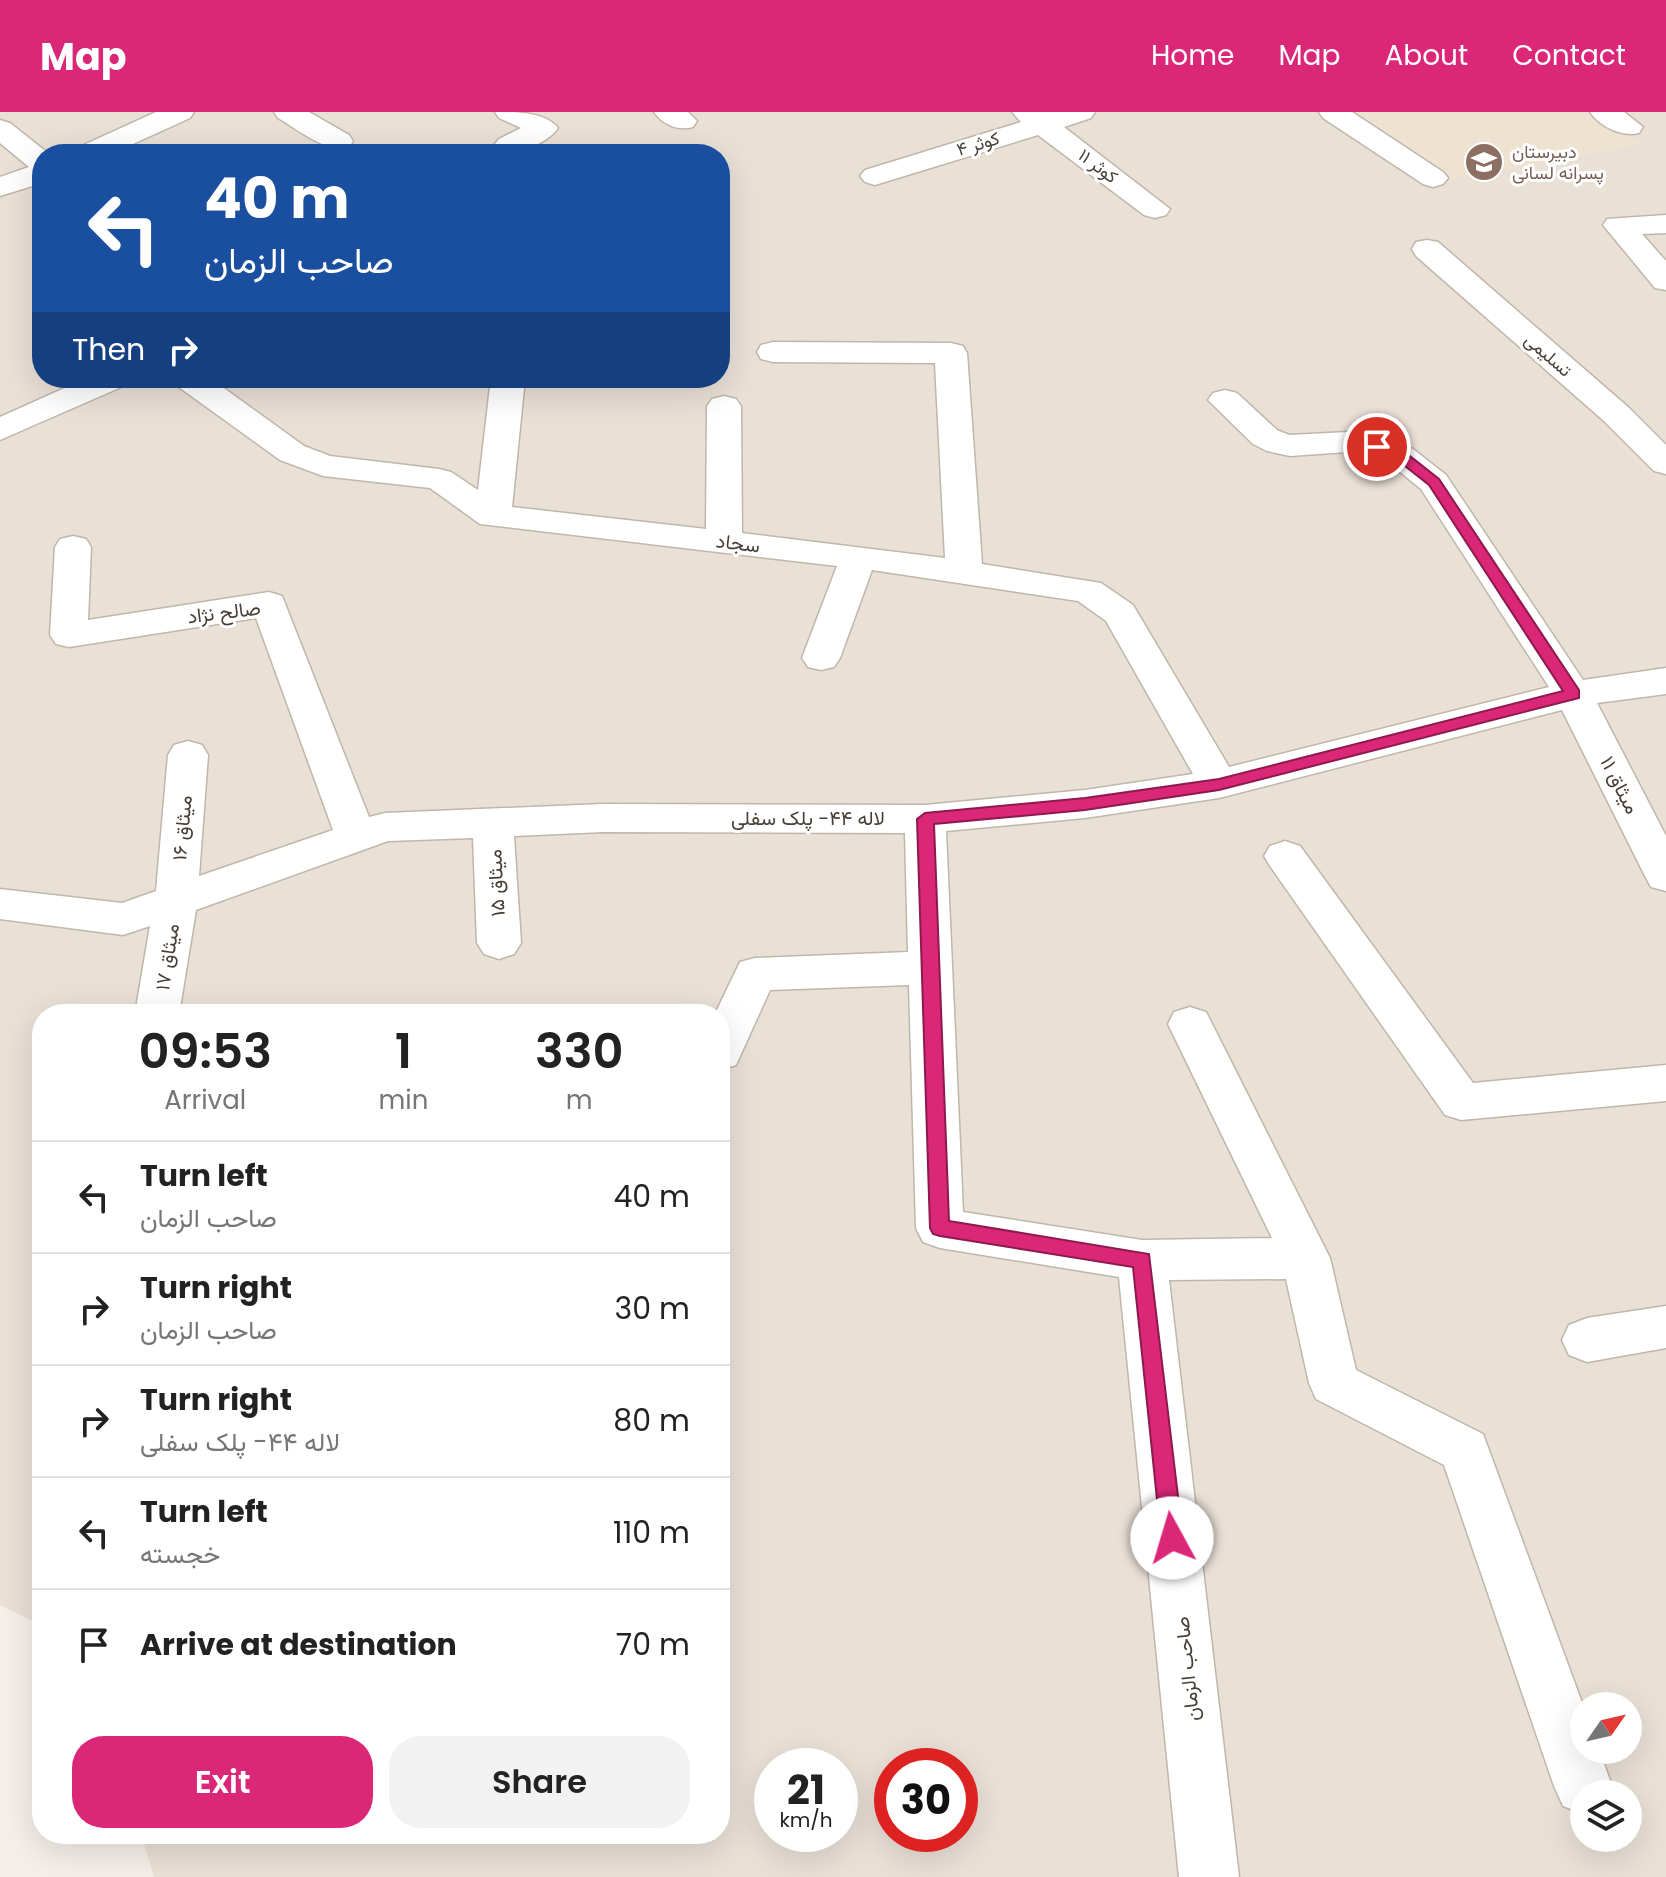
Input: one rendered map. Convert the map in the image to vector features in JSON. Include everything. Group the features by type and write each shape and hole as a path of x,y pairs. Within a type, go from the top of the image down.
{"street":[{"path":"109,144 180,112"},
{"path":"288,112 339,141"},
{"path":"509,112 544,128 511,144"},
{"name":"کوثر ۴","path":"875,176 1034,118 1081,112"},
{"path":"1333,112 1433,178"},
{"path":"1604,112 1629,127"},
{"name":"کوثر ۱۱","path":"1034,118 1155,209"},
{"path":"0,129 32,155"},
{"path":"0,187 32,176"},
{"path":"1666,224 1618,225 1666,281"},
{"name":"تسلیمی","path":"1427,249 1616,414 1666,464"},
{"path":"773,352 951,353 964,573"},
{"path":"0,430 92,388"},
{"name":"سجاد","path":"202,388 292,453 323,466 439,479 493,516 859,557 1088,591 1120,613 1219,784"},
{"path":"493,516 507,388"},
{"name":"میثاق ۱۱","path":"1225,400 1265,437 1279,444 1348,442 1377,447 1401,456 1434,482 1573,694 1666,876"},
{"path":"724,406 724,541"},
{"name":"صالح نژاد","path":"73,547 69,635 269,604 356,837"},
{"path":"821,658 859,557"},
{"name":"لاله ۴۴- پلک سفلی","path":"0,904 123,919 385,827 603,818 925,819 1085,804 1219,784 1573,694 1666,681"},
{"name":"میثاق ۱۶","path":"176,900 188,755"},
{"path":"925,819 940,1228 1142,1260 1306,1258"},
{"name":"میثاق ۱۵","path":"493,822 499,943"},
{"path":"1285,856 1461,1102 1666,1083"},
{"name":"میثاق ۱۷","path":"159,1004 176,900"},
{"path":"730,1030 755,974 930,968"},
{"path":"1190,1024 1306,1258 1334,1383 1465,1450 1581,1780"},
{"name":"صاحب الزمان","path":"1142,1260 1209,1877"},
{"path":"1587,1340 1666,1327"}],"shaded area":[{"path":"0,112 1666,112 1666,1877 154,1877 144,1844 730,1844 730,1004 32,1004 32,1621 0,1605"},
{"name":"دبیرستان پسرانه لسانی","path":"1347,112 1594,112 1644,144 1449,180"}],"place":[{"name":"دبیرستان پسرانه لسانی","path":"1484,162"}],"route":[{"path":"1172,1538 1142,1260 940,1228 925,819 1085,804 1219,784 1573,694 1434,482 1401,456 1377,447"}]}
